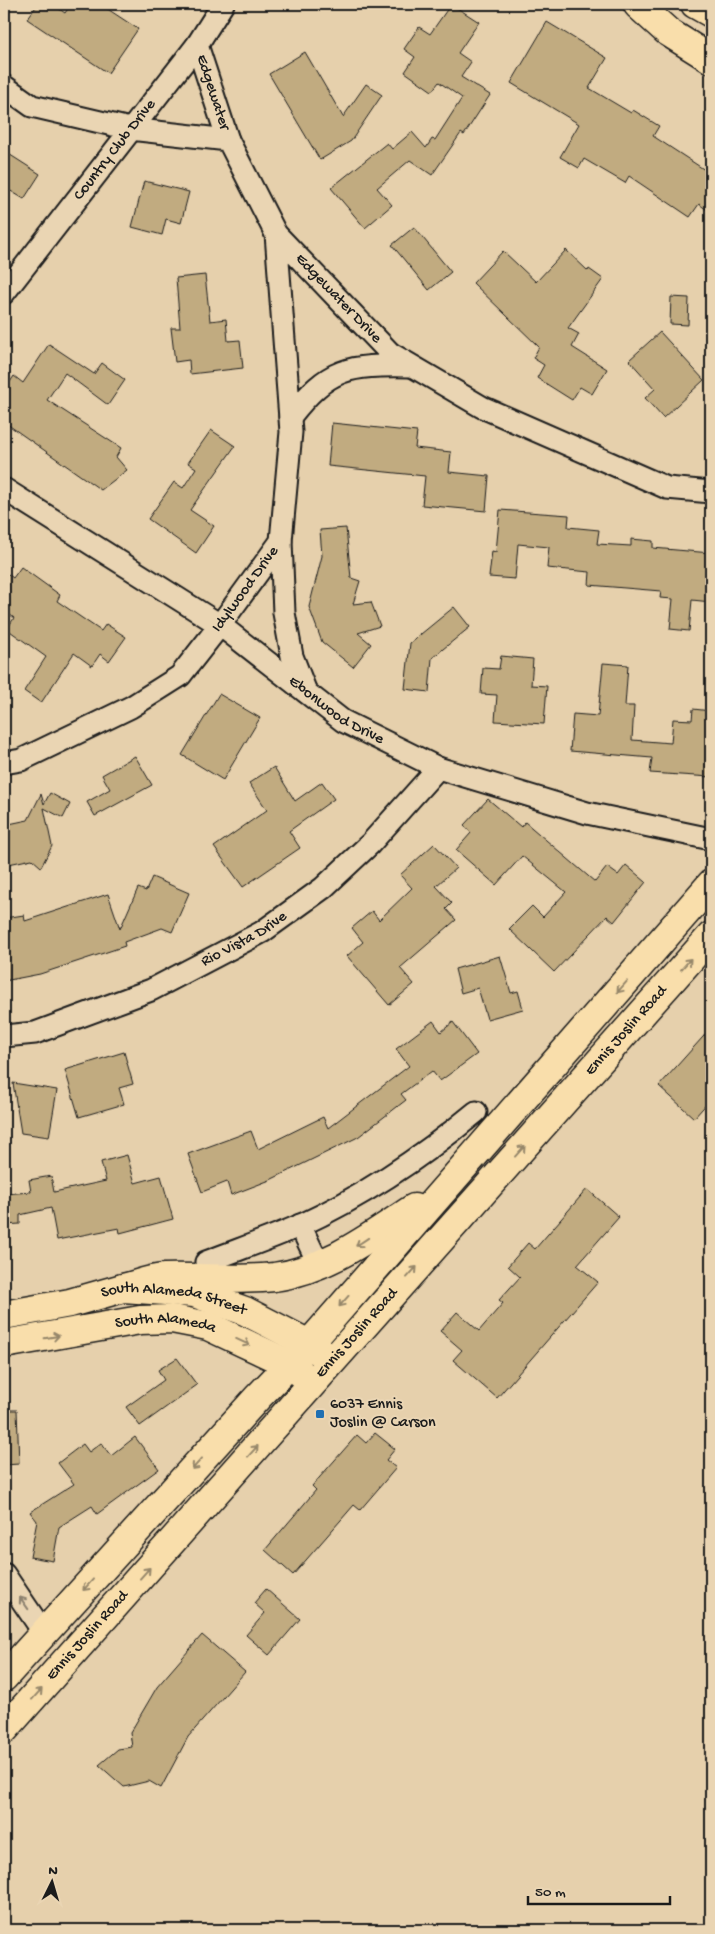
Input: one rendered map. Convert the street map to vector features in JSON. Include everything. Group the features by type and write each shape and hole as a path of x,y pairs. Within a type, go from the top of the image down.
{"main road":[{"path":"636,4 711,47"},
{"path":"636,4 668,32 711,59"},
{"path":"695,4 711,13"},
{"name":"Ennis Joslin Road","path":"4,1677 309,1344 711,884"},
{"name":"Ennis Joslin Road","path":"4,1730 711,936"},
{"path":"123,1288 162,1278 213,1280 276,1276 319,1265 352,1249 446,1186"},
{"name":"South Alameda Street","path":"4,1315 70,1303 123,1288 194,1293 245,1311 309,1344 333,1361"},
{"name":"South Alameda","path":"4,1344 140,1320 172,1319 208,1326 290,1364 314,1384"}],"street":[{"name":"Country Club Drive","path":"4,293 197,45 223,4"},
{"name":"Edgewater","path":"197,45 228,140"},
{"path":"4,86 32,106 130,129 228,140"},
{"name":"Edgewater Drive","path":"228,140 276,234 390,353 482,406 667,488 711,492"},
{"name":"Idylwood Drive","path":"4,763 21,760 131,708 180,676 281,541 291,432 276,234"},
{"path":"290,417 309,392 330,376 369,365 412,366"},
{"name":"Ebonwood Drive","path":"4,489 220,625 343,721 438,768 587,813 711,839"},
{"path":"281,541 284,613 292,656 306,692"},
{"name":"Rio Vista Drive","path":"4,1036 35,1033 151,990 262,932 323,888 370,844 438,768"},
{"path":"206,1262 300,1226 364,1190 444,1139 476,1112"},
{"path":"300,1226 319,1265"},
{"path":"4,1574 44,1633"}],"building":[{"path":"38,4 52,4 65,13 71,4 100,4 138,29 108,73 27,19"},
{"path":"451,4 479,22 458,53 471,62 461,77 490,95 464,135 461,133 432,175 410,160 377,188 392,205 365,228 331,188 387,143 392,149 412,132 426,148 432,139 435,140 462,98 439,82 432,91 405,72 415,57 404,49 419,27 430,34"},
{"path":"547,22 607,58 589,88 631,113 633,110 659,126 653,136 711,174 711,213 699,204 690,217 629,176 625,183 584,159 579,168 560,157 579,124 511,83"},
{"path":"305,52 343,117 366,84 382,95 351,141 320,160 269,74"},
{"path":"4,151 40,174 24,199 4,187"},
{"path":"144,181 189,192 181,223 166,219 162,235 132,227"},
{"path":"414,227 451,272 429,290 392,245"},
{"path":"566,250 588,271 589,269 603,279 568,328 579,334 572,347 607,369 592,394 580,387 572,400 537,378 544,365 533,358 539,347 473,283 503,251 536,282"},
{"path":"205,275 210,321 226,319 228,341 240,340 243,368 190,374 189,360 175,362 171,328 180,328 176,278"},
{"path":"671,297 689,298 688,325 670,324"},
{"path":"660,332 704,380 663,418 645,398 655,389 629,360"},
{"path":"49,344 94,374 102,363 125,380 108,405 65,373 47,400 121,448 116,457 127,470 101,490 4,422 4,391 14,376 23,383"},
{"path":"332,423 417,432 415,448 451,452 449,472 489,476 486,511 422,505 425,476 328,466"},
{"path":"211,430 235,446 190,510 214,526 196,553 148,519 174,482 183,488 196,468 188,463"},
{"path":"500,510 569,515 568,527 599,530 597,544 631,546 631,539 653,541 653,548 711,553 711,602 692,600 689,631 670,629 673,599 660,598 661,591 589,585 590,572 547,568 549,547 518,544 515,579 489,577 492,551 496,552"},
{"path":"346,528 351,578 360,581 353,604 371,602 380,626 358,633 371,644 353,667 322,642 309,607 322,556 320,530"},
{"path":"21,567 60,595 57,601 101,631 106,624 126,637 109,661 100,654 92,666 74,653 41,703 24,691 46,657 7,629 14,618 4,610 4,571 13,578"},
{"path":"454,607 470,627 432,658 429,692 405,689 410,643"},
{"path":"501,656 533,659 531,685 547,686 544,724 495,721 497,695 481,694 483,668 499,669"},
{"path":"603,663 628,665 625,706 634,706 632,740 671,743 673,719 692,720 693,709 711,711 711,777 650,773 652,758 570,751 573,714 598,716"},
{"path":"219,694 260,718 223,780 182,755"},
{"path":"135,756 152,785 95,816 87,802 110,789 102,775"},
{"path":"274,767 295,801 322,782 334,799 289,831 300,848 243,887 214,847 267,810 249,783"},
{"path":"50,793 70,804 63,818 44,808 52,846 41,867 32,859 4,865 4,825 28,820 41,794 44,804"},
{"path":"488,799 521,827 525,822 595,882 607,867 618,875 626,865 646,882 614,922 607,916 554,972 509,929 532,906 543,917 566,892 522,856 496,885 456,850 471,833 464,825"},
{"path":"434,844 456,868 436,886 452,903 446,909 456,920 400,968 414,984 389,1005 347,956 363,942 352,928 372,911 379,920 412,888 400,875"},
{"path":"152,877 189,893 172,932 162,928 124,942 125,946 40,974 4,981 4,918 24,915 25,921 108,894 120,929 138,888 146,891"},
{"path":"500,956 511,993 518,991 523,1009 487,1019 478,988 461,993 455,969"},
{"path":"433,1021 441,1032 453,1022 477,1054 440,1081 432,1071 401,1094 406,1100 358,1137 270,1180 231,1195 227,1182 202,1192 188,1154 251,1131 258,1149 323,1117 328,1128 409,1066 396,1049"},
{"path":"711,1028 711,1099 694,1118 659,1086"},
{"path":"124,1052 133,1084 119,1088 124,1104 79,1117 65,1070"},
{"path":"13,1083 57,1090 49,1137 21,1133"},
{"path":"127,1155 135,1183 161,1176 173,1219 120,1233 119,1228 57,1240 51,1208 20,1215 20,1224 4,1225 4,1194 31,1192 29,1180 51,1176 54,1192 106,1181 101,1162"},
{"path":"587,1189 619,1217 577,1265 598,1282 497,1398 453,1360 462,1350 440,1331 457,1312 479,1331 503,1303 499,1300 520,1277 508,1266 528,1243 535,1249"},
{"path":"177,1358 197,1385 140,1426 126,1407 164,1380 158,1370"},
{"path":"4,1410 17,1410 19,1464 4,1465"},
{"path":"375,1433 395,1449 386,1460 396,1468 360,1510 354,1505 293,1575 265,1550 316,1490 312,1486 357,1435 366,1443"},
{"path":"135,1437 159,1469 97,1514 92,1506 59,1527 53,1561 30,1557 37,1521 30,1512 74,1484 58,1463 83,1444 89,1452 101,1443 111,1456"},
{"path":"266,1589 300,1619 269,1655 246,1635 265,1613 254,1603"},
{"path":"202,1635 245,1672 188,1737 161,1788 149,1781 124,1787 99,1765 118,1749 132,1747 130,1733 157,1687"}],"place":[{"name":"6037 Ennis Joslin @ Carson","path":"320,1414"}]}
